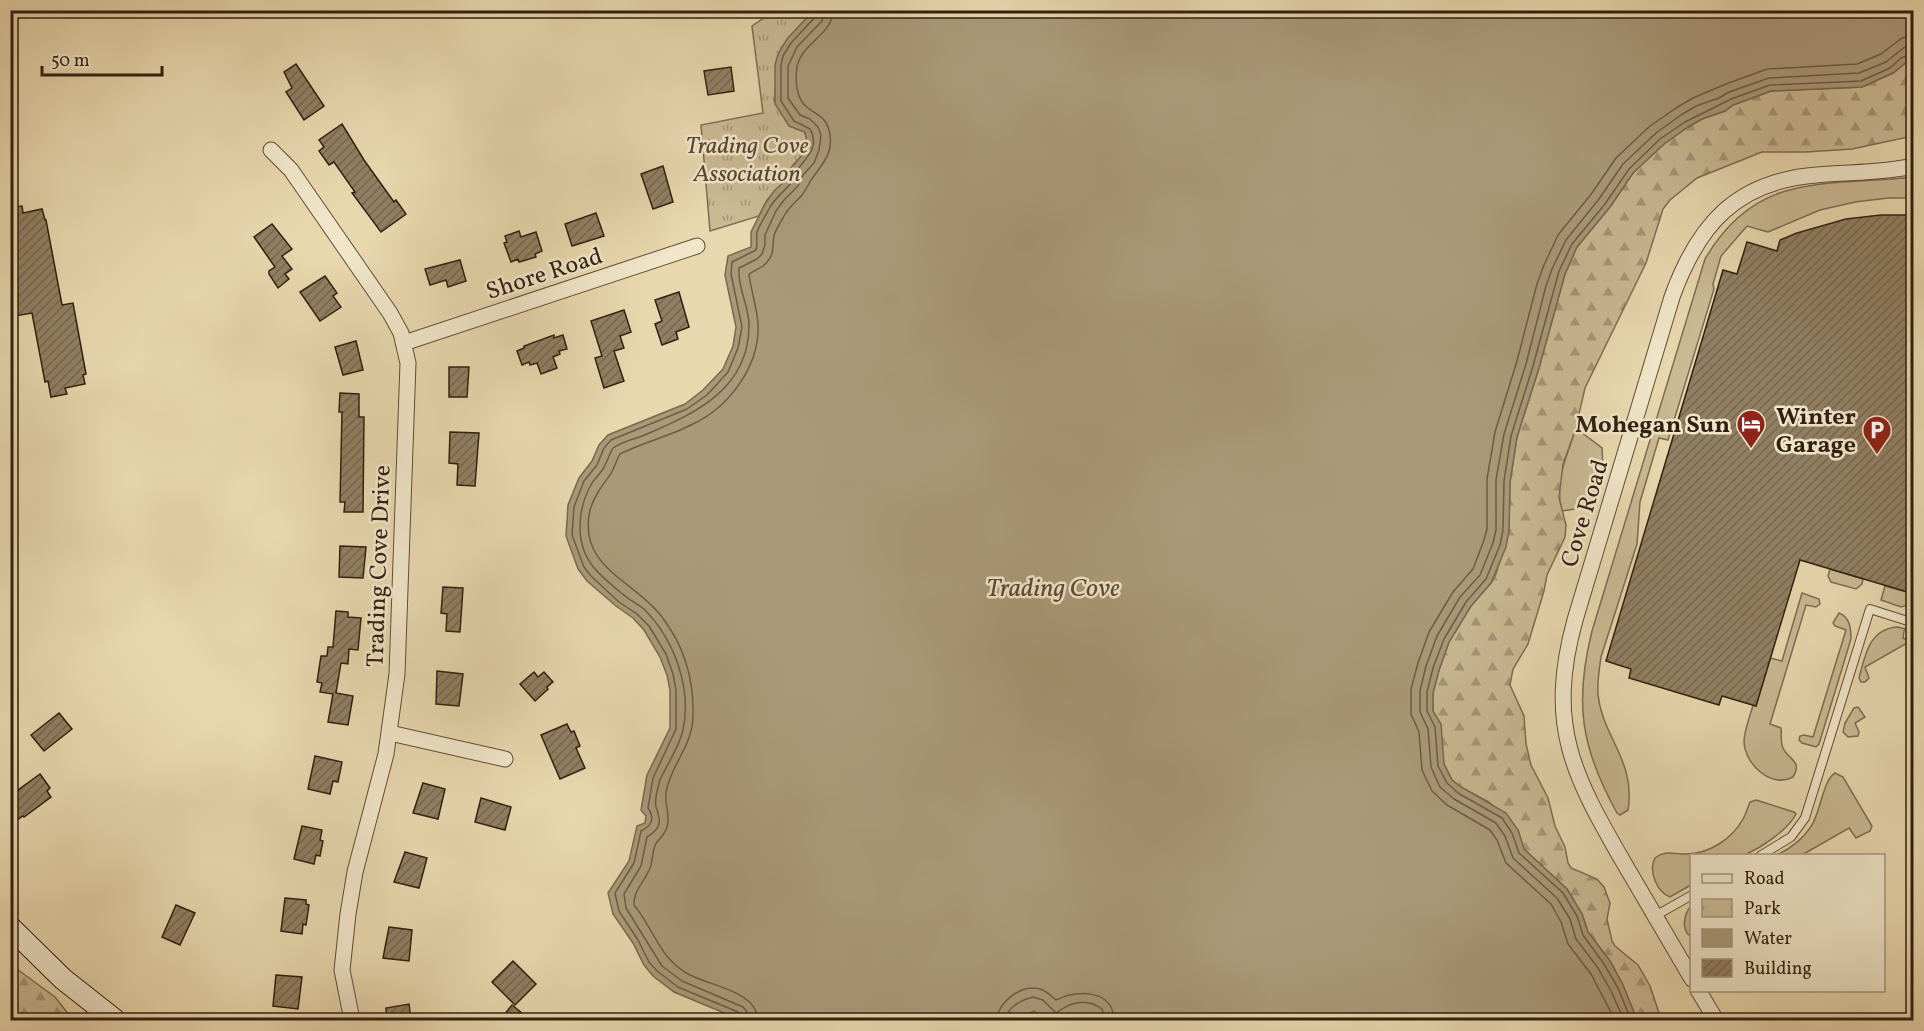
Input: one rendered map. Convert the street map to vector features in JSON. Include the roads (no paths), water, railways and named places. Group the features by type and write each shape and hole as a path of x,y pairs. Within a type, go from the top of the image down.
{"main road":[{"path":"10,927 63,980 115,1020"}],"street":[{"name":"Trading Cove Drive","path":"270,150 291,170 390,313 404,343 408,381 397,674 390,733 355,872 348,914 342,970 352,1020"},
{"name":"Cove Road","path":"1690,976 1592,807 1573,765 1565,730 1563,678 1575,620 1672,297 1688,257 1697,242 1724,212 1753,192 1793,178 1889,171 1914,166"},
{"name":"Shore Road","path":"404,343 697,246"},
{"path":"390,733 506,759"},
{"path":"1699,992 1716,1020"}],"lane":[{"path":"1762,854 1791,837 1805,818 1870,609 1914,623"},
{"path":"1655,916 1690,896"}],"water":[{"name":"Trading Cove","path":"814,10 1913,11 1913,57 1893,73 1862,87 1771,91 1702,119 1664,144 1633,173 1610,207 1577,247 1565,274 1517,437 1510,482 1509,531 1506,547 1491,583 1471,606 1449,642 1439,670 1433,693 1433,711 1441,724 1444,764 1452,780 1506,813 1518,830 1524,849 1567,889 1582,914 1588,932 1610,961 1623,985 1637,1020 1097,1020 1084,1016 1057,1021 1044,1020 1034,1011 1015,1020 741,1020 674,992 653,976 644,965 633,943 613,914 608,893 629,861 637,826 645,823 646,816 641,810 647,775 670,728 670,690 660,657 644,630 633,618 587,581 578,569 566,536 568,505 579,478 592,461 599,445 608,435 685,404 703,390 723,369 733,346 736,327 725,275 728,256 751,247 751,232 765,204 786,180 791,168 804,153 807,142 805,132 789,126 775,104 775,65 778,54 787,39"}],"place":[{"name":"Mohegan Sun","path":"1751,450"},
{"name":"Winter Garage","path":"1877,456"}],"park label":[{"name":"Trading Cove Association","path":"747,159"}]}
